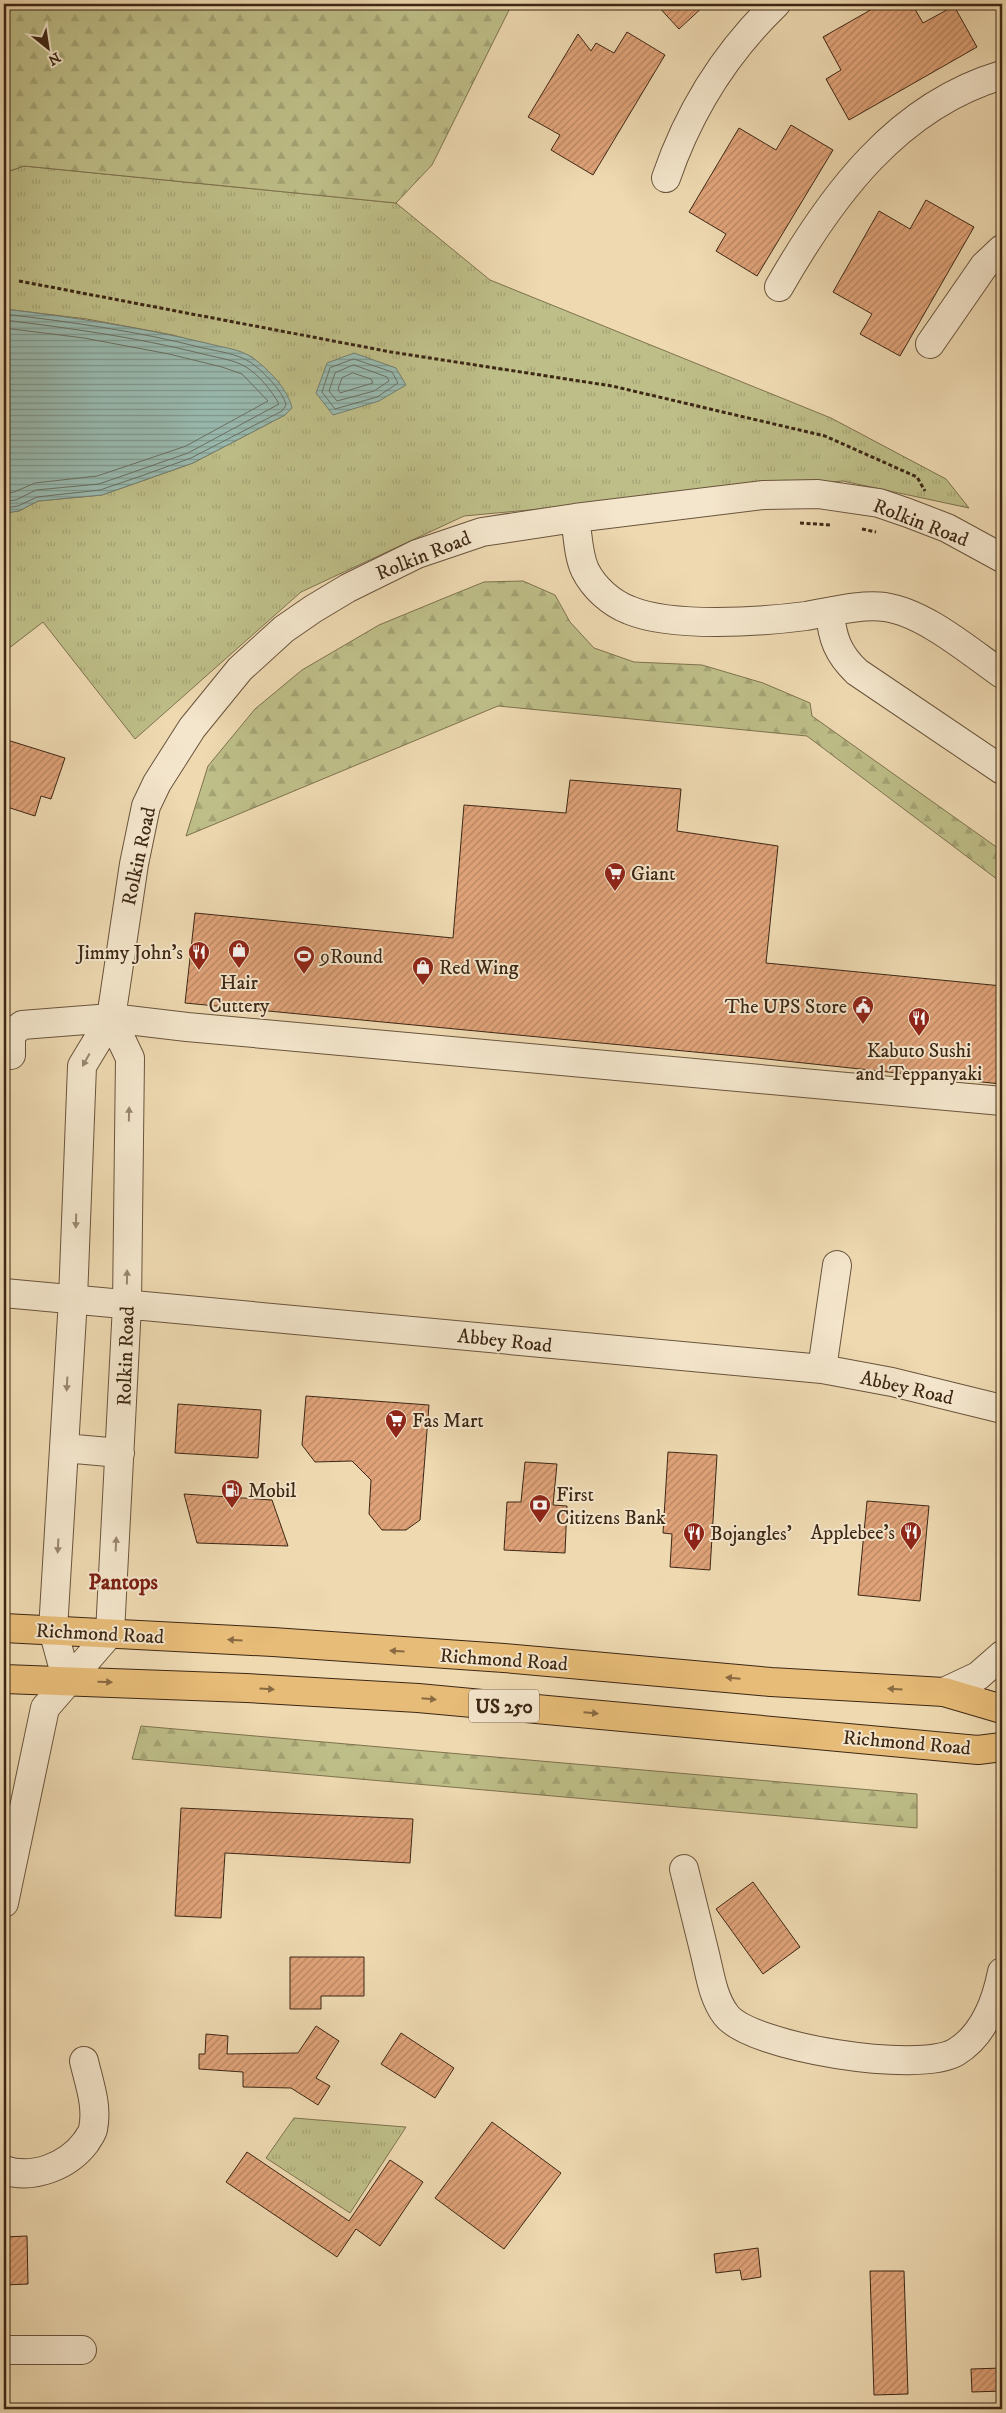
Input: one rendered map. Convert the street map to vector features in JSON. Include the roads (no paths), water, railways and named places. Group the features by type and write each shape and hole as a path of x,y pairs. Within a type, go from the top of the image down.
{"highway":[{"name":"Richmond Road","path":"4,1628 504,1658 771,1682 944,1692 1002,1709"},
{"name":"Richmond Road","path":"4,1678 418,1698 978,1750 1002,1747"}],"street":[{"path":"666,178 688,123 707,89 734,49 776,4"},
{"path":"779,287 803,244 861,166 880,148 929,109 968,88 1002,75"},
{"path":"930,344 984,266 1002,249"},
{"name":"Rolkin Road","path":"67,1681 53,1630 72,1299 82,1066 111,1018 134,864 146,806 157,783 188,735 240,670 284,629 313,608 348,588 417,554 482,532 575,518 764,495 818,494 879,503 908,512 947,528 1002,558"},
{"path":"575,518 582,561 588,576 609,598 632,611 668,618 737,620 780,618 873,606 905,612 925,622 1002,674"},
{"path":"830,612 835,644 842,656 857,672 1002,770"},
{"path":"7,1055 11,1034 22,1025 111,1018 187,1027 1002,1101"},
{"name":"Rolkin Road","path":"110,1633 127,1305 130,1058 111,1018"},
{"path":"822,1369 837,1265"},
{"name":"Abbey Road","path":"4,1293 822,1369 892,1382 1002,1409"},
{"path":"64,1448 120,1453"},
{"path":"4,1903 45,1708 110,1633"},
{"path":"944,1692 978,1676 1002,1655"},
{"path":"684,1869 716,2000 735,2024 752,2033 831,2054 887,2060 934,2059 956,2052 979,2031 996,1999 1002,1972"},
{"path":"4,2170 15,2174 38,2172 72,2157 84,2144 93,2131 95,2108 84,2061"},
{"path":"4,2350 82,2350"}],"water":[{"path":"4,309 131,327 237,350 253,358 271,374 282,387 292,408 285,415 193,463 102,495 38,501 19,511 4,513"},
{"path":"354,353 396,368 406,385 379,401 333,415 316,393 327,363"}],"place":[{"name":"Giant","path":"615,892"},
{"name":"Hair Cuttery","path":"239,969"},
{"name":"Jimmy John's","path":"199,971"},
{"name":"9Round","path":"304,975"},
{"name":"Red Wing","path":"423,986"},
{"name":"The UPS Store","path":"863,1025"},
{"name":"Kabuto Sushi and Teppanyaki","path":"919,1037"},
{"name":"Fas Mart","path":"396,1439"},
{"name":"Mobil","path":"232,1509"},
{"name":"First Citizens Bank","path":"540,1524"},
{"name":"Applebee's","path":"911,1551"},
{"name":"Bojangles'","path":"694,1552"}],"district":[{"name":"Pantops","path":"123,1581"}]}
